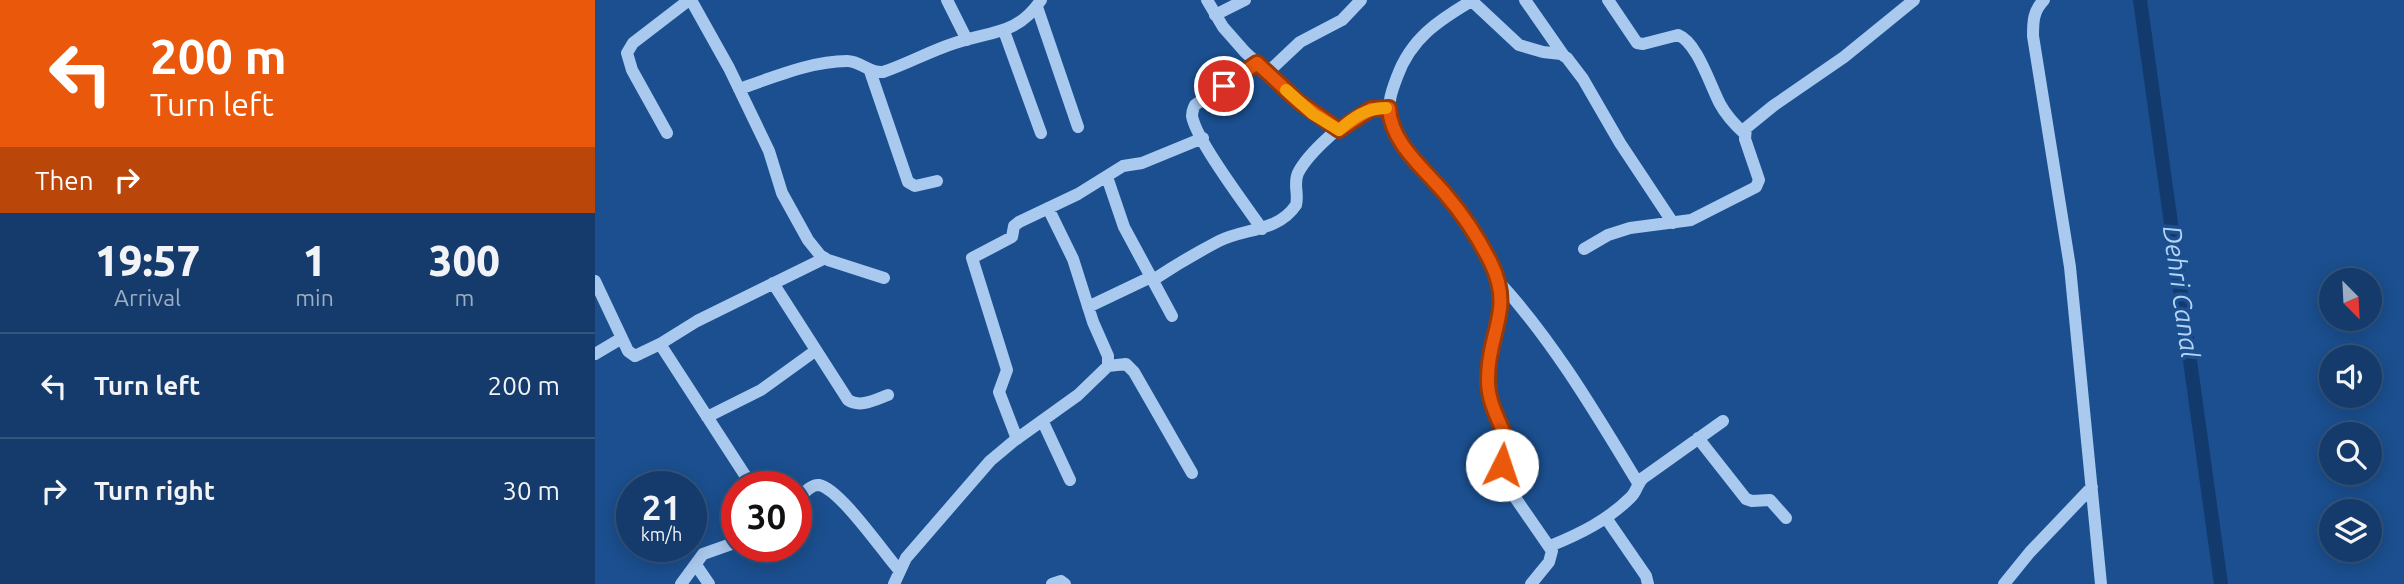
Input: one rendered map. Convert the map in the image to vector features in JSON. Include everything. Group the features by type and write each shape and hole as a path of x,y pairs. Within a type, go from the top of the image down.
{"street":[{"path":"667,133 632,70 627,53 633,43 690,0 739,89 769,151 776,178 792,213 813,247 825,258 842,266 884,278"},
{"path":"947,0 967,40"},
{"path":"1206,0 1234,41 1313,114 1339,130"},
{"path":"1216,15 1245,0"},
{"path":"1268,72 1300,42 1342,20 1361,0"},
{"path":"1565,56 1530,50 1519,45 1472,0 1433,24 1412,47 1398,73 1389,108 1390,119 1400,141 1471,228 1499,281 1536,326 1583,394 1638,483"},
{"path":"1525,0 1583,79 1620,144 1674,223"},
{"path":"1584,248 1608,235 1630,228 1674,223 1707,214 1756,187 1759,180 1744,133 1727,115 1694,51 1683,36 1678,34 1643,44 1637,43 1608,0"},
{"path":"1744,133 1752,122 1844,57 1914,0"},
{"path":"2044,0 2033,18 2033,36 2065,233 2101,584"},
{"path":"739,89 811,66 840,61 857,62 870,71 883,72 967,40 1004,31 1024,19 1039,3 1078,127"},
{"path":"1004,31 1041,133"},
{"path":"1257,63 1195,105 1192,116 1203,138 1262,229"},
{"path":"870,71 908,182 915,186 937,181"},
{"path":"1088,307 1152,279 1220,241 1281,221 1292,211 1297,200 1295,186 1299,171 1355,117 1371,109 1389,108"},
{"path":"1017,439 999,392 1007,370 971,260 1012,237 1014,226 1019,222 1123,166 1142,163 1203,138"},
{"path":"1107,177 1124,227 1172,316"},
{"path":"1048,208 1073,259 1088,307 1108,356 1108,366"},
{"path":"595,281 631,355 635,356 697,321 825,258"},
{"path":"1499,281 1502,305 1487,376 1491,404 1510,449 1502,458 1502,465 1514,496 1550,547 1552,556 1531,584"},
{"path":"772,283 852,403 862,404 888,396"},
{"path":"595,354 622,338"},
{"path":"660,344 742,471"},
{"path":"707,416 761,390 815,351"},
{"path":"894,584 906,558 990,461 1095,380 1108,366 1126,363 1134,372 1192,473"},
{"path":"1550,547 1606,518 1635,493 1638,483 1723,421"},
{"path":"1042,422 1070,480"},
{"path":"1698,438 1746,499 1770,500 1786,519"},
{"path":"812,488 822,486 852,510 899,570"},
{"path":"2004,584 2030,552 2092,487"},
{"path":"1606,518 1646,576 1648,584"},
{"path":"681,584 707,552 721,549"},
{"path":"696,565 709,584"},
{"path":"1052,584 1061,581 1065,584"}],"waterway":[{"name":"Dehri Canal","path":"2140,0 2221,584"}],"slow traffic":[{"path":"1286,90 1313,114 1339,130 1361,113 1386,108"}],"route":[{"path":"1224,86 1257,63 1313,114 1339,130 1361,113 1371,109 1389,108 1393,129 1400,141 1460,212 1481,244 1499,281 1502,305 1487,376 1491,404 1510,449 1502,458 1502,465"}]}
